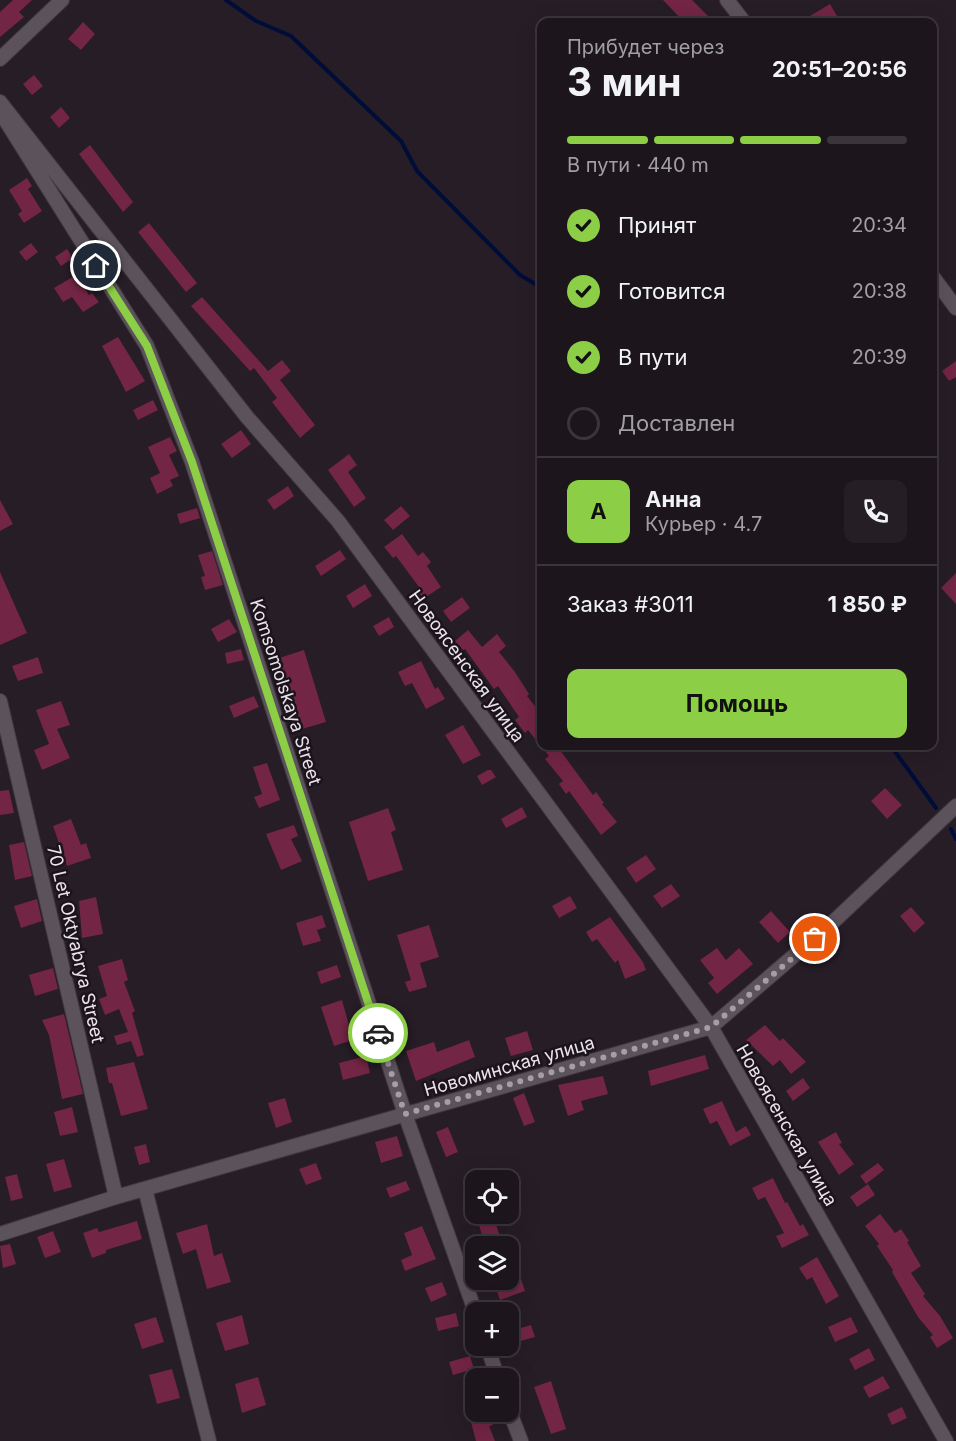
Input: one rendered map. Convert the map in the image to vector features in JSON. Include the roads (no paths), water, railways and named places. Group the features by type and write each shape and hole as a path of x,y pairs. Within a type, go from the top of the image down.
{"street":[{"path":"0,59 62,0"},
{"path":"727,0 741,18"},
{"name":"Новоясенская улица","path":"0,102 247,417 338,521 711,1027 946,1441"},
{"name":"Komsomolskaya Street","path":"0,112 147,346 192,462 405,1114 472,1302"},
{"path":"937,282 956,308"},
{"name":"70 Let Oktyabrya Street","path":"0,700 116,1197"},
{"name":"Новоминская улица","path":"0,1234 116,1197 711,1027 832,923 956,806"},
{"path":"145,1189 209,1441"},
{"path":"514,1422 521,1441"}],"waterway":[{"path":"226,0 256,21 291,36 401,141 417,171 520,275 537,285"},
{"path":"894,750 936,808"},
{"path":"951,829 956,839"}]}
